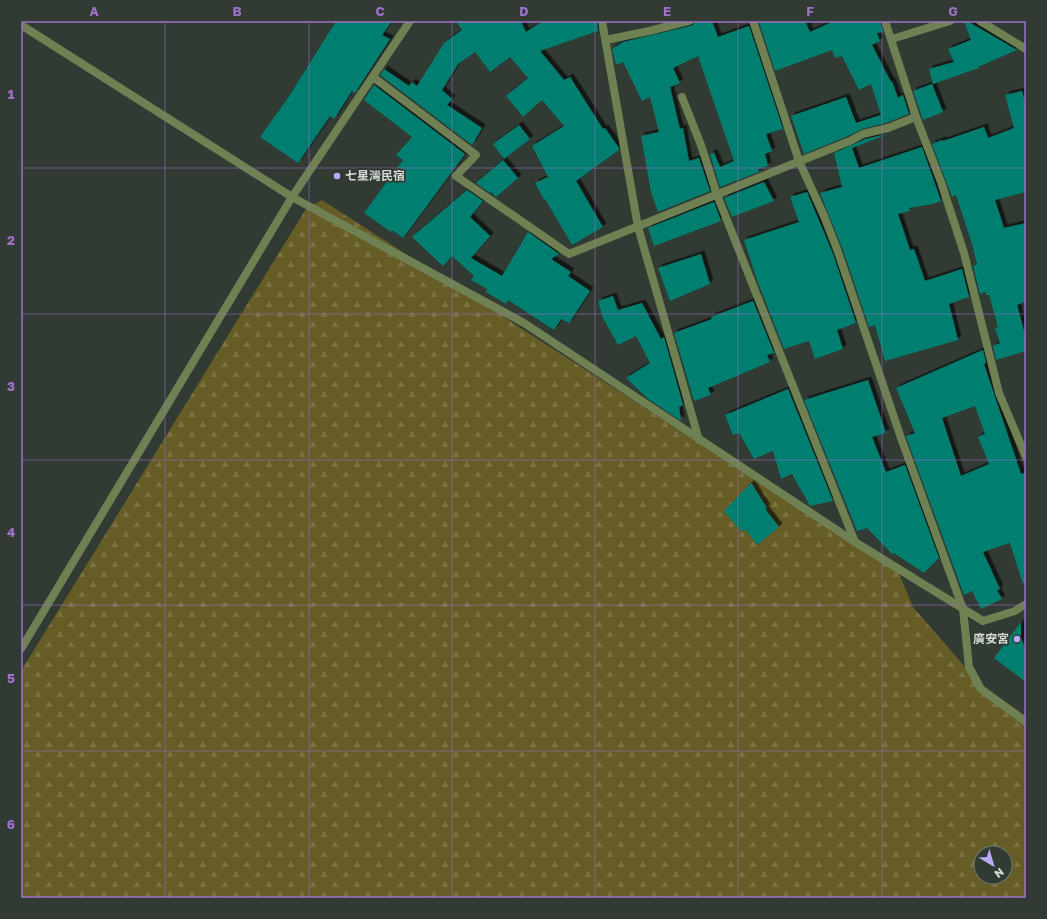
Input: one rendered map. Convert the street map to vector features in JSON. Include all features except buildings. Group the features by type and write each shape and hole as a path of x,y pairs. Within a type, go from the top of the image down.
{"street":[{"path":"21,649 292,198 410,21"},
{"path":"602,21 638,227 699,440"},
{"path":"606,40 689,21"},
{"path":"753,21 799,161 824,216 838,252 901,438 963,609 969,667 981,689 1026,722"},
{"path":"885,21 916,117 941,182 964,253 999,393 1026,457"},
{"path":"892,39 950,21"},
{"path":"980,21 1026,49"},
{"path":"21,25 292,198 524,323 699,440 856,542 963,609 984,621 1015,611 1026,604"},
{"path":"373,77 476,155 456,176 569,254 850,141 863,134 888,128 916,117"},
{"path":"682,97 701,145 717,195 856,542"}],"green space":[{"path":"322,200 898,571 913,607 980,684 1026,716 1026,898 21,898 21,671 306,209"}],"place":[{"name":"七星灣民宿","path":"337,176"},
{"name":"廣安宮","path":"1017,639"}]}
